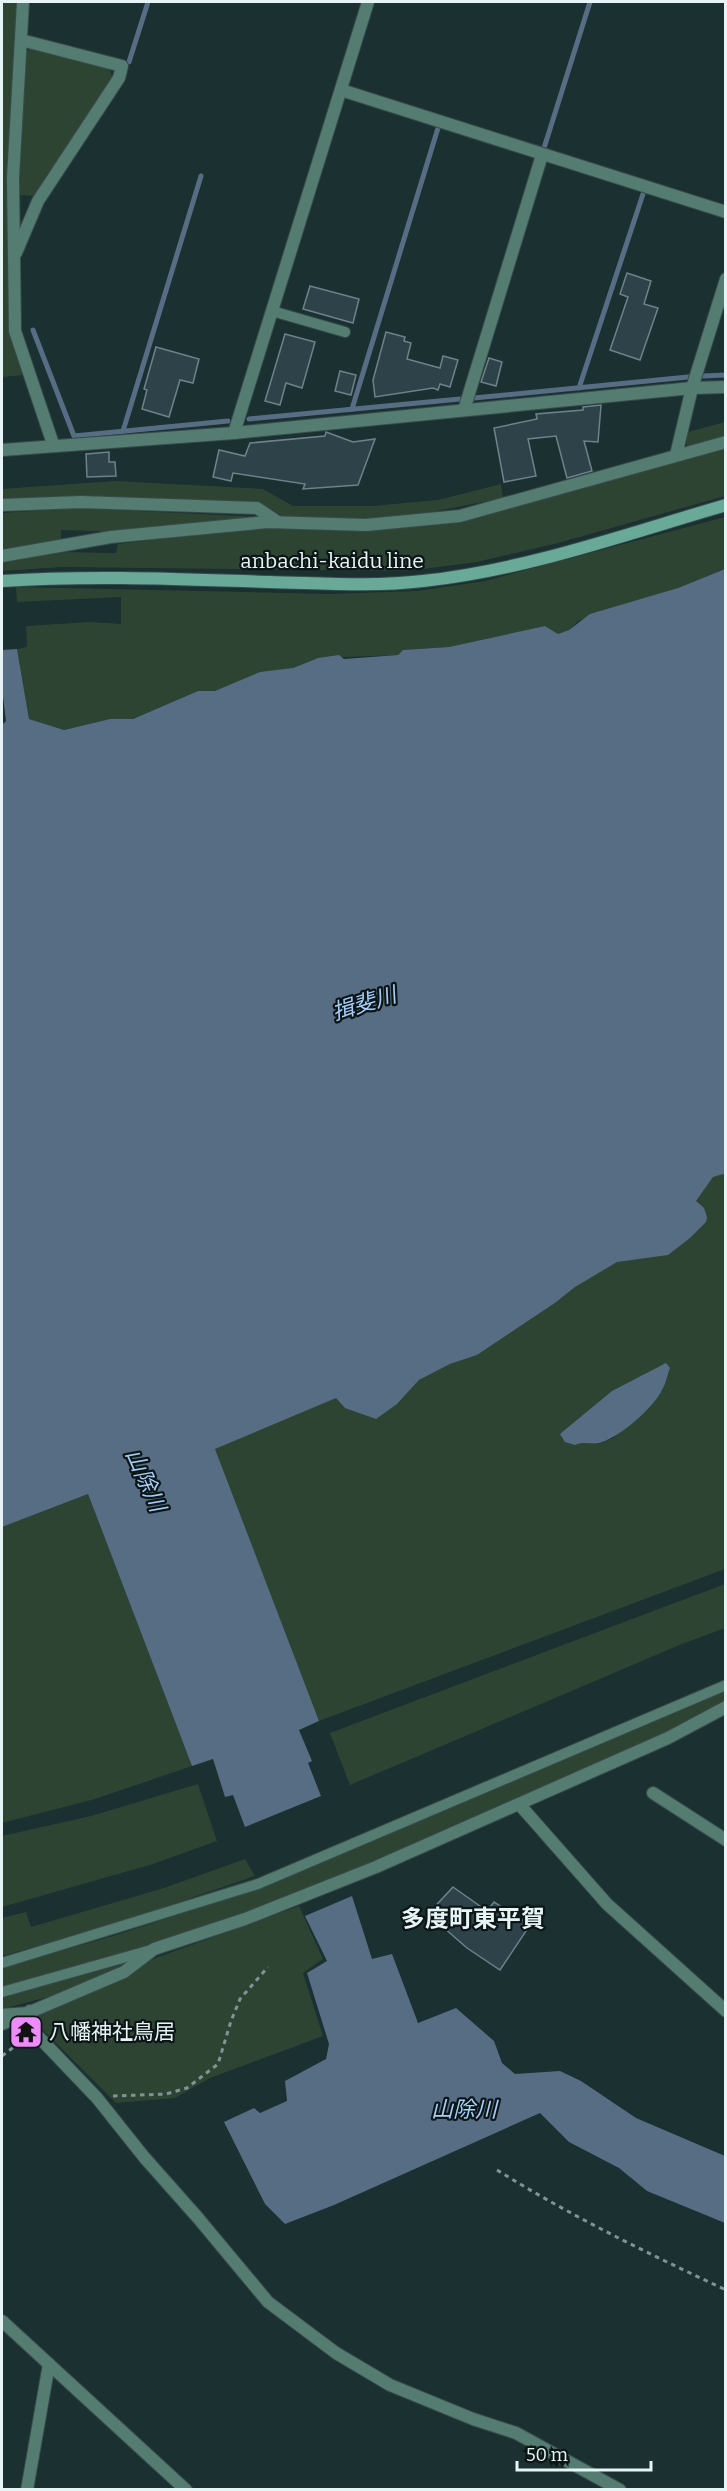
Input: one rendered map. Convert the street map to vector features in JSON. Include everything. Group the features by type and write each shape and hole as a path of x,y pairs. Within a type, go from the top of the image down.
{"main road":[{"name":"anbachi-kaidu line","path":"2,581 54,577 125,577 315,583 421,582 480,573 726,505"}],"street":[{"path":"23,2 14,178 15,331 53,444"},
{"path":"234,433 368,2"},
{"path":"13,261 38,201 119,78 122,66 21,40"},
{"path":"341,90 726,212"},
{"path":"464,410 542,154"},
{"path":"676,455 692,388 726,279"},
{"path":"2,450 53,444 234,433 692,388 726,387"},
{"path":"2,556 111,537 279,522 366,525 460,516 726,442"},
{"path":"2,505 81,502 257,508 279,522"},
{"path":"2,2024 124,1972 154,1949 244,1919 376,1867 668,1738 726,1707"},
{"path":"653,1793 726,1840"},
{"path":"519,1804 607,1904 726,2011"},
{"path":"30,2011 34,2032 97,2098 144,2157 268,2302 336,2353 390,2385 473,2419 516,2433 620,2490"},
{"path":"2,2321 186,2490"},
{"path":"27,2490 50,2364"}],"lane":[{"path":"272,311 345,332"},
{"path":"2,1963 258,1884 726,1685"},
{"path":"2,1992 154,1949"},
{"path":"2,2014 30,2011"}],"path":[{"path":"97,2098 166,2094 187,2088 218,2064 240,1999 268,1967"},
{"path":"2,2056 34,2032"},
{"path":"497,2170 551,2204 726,2290"}],"green space":[{"path":"2,2 18,2 8,189 9,305 10,330 24,375 2,377"},
{"path":"32,47 110,69 112,77 35,196 19,195 25,52"},
{"path":"725,422 725,437 689,447 686,443 688,432"},
{"path":"725,449 725,496 558,543 477,562 407,571 62,567 2,571 2,563 57,552 116,553 118,544 262,527 456,520 491,514"},
{"path":"116,481 263,489 293,506 373,506 438,500 501,484 503,498 421,514 369,519 284,517 263,504 85,497 2,501 2,489"},
{"path":"76,508 259,517 127,532 61,530 61,540 2,550 2,513"},
{"path":"725,517 725,569 678,588 578,621 569,630 558,634 545,626 449,647 403,650 398,655 318,658 293,668 215,691 198,691 133,719 110,719 64,730 29,719 17,649 27,647 26,626 89,622 121,624 121,597 17,602 16,587 329,594 417,591 485,581"},
{"path":"726,1172 725,1569 319,1721 214,1449 336,1397 345,1408 397,1404 419,1380 450,1364 477,1355 555,1303 575,1287 680,1182","holes":["666,1364 663,1389 636,1420 613,1438 598,1444 581,1442 584,1415 612,1391"]},
{"path":"88,1494 192,1766 95,1799 2,1823 2,1527"},
{"path":"725,1584 725,1628 682,1644 350,1785 330,1733"},
{"path":"725,1691 725,1701 674,1731 375,1861 262,1906 110,1958 2,1988 2,1968 113,1936 258,1889"},
{"path":"198,1784 217,1841 153,1864 2,1907 2,1836 91,1816"},
{"path":"245,1859 255,1876 112,1925 2,1956 2,1918 26,1912 31,1927 164,1888"},
{"path":"299,1906 323,1959 303,1973 323,2036 210,2078 175,2098 116,2103 36,2023 37,2016 109,1975"},
{"path":"131,1962 59,1994 2,2009 2,1997"}],"water":[{"path":"725,569 725,1176 723,1174 713,1177 696,1201 704,1208 706,1222 668,1255 617,1262 575,1287 477,1355 450,1364 419,1380 397,1404 376,1419 345,1408 336,1398 215,1449 319,1721 299,1730 312,1761 308,1763 321,1796 245,1827 233,1795 225,1797 213,1759 192,1766 88,1494 2,1527 2,725 6,721 2,688 2,650 17,649 29,719 64,730 110,719 133,719 198,691 215,691 260,672 293,668 318,658 339,655 344,659 398,655 403,650 449,647 545,626 558,634 569,630 590,614 678,588"},
{"path":"666,1363 670,1368 665,1385 658,1397 627,1428 599,1443 575,1445 565,1442 560,1434 612,1391"},
{"name":"山除川","path":"352,1896 372,1959 392,1954 418,2023 456,2008 494,2041 502,2063 515,2074 560,2071 581,2081 636,2118 725,2156 725,2223 647,2191 619,2168 569,2142 540,2113 334,2205 285,2224 265,2204 224,2122 254,2108 260,2113 287,2101 285,2081 326,2059 329,2044 307,1973 327,1961 305,1916"}],"building":[{"path":"627,273 651,281 644,304 658,308 640,360 610,350 628,297 620,294"},
{"path":"310,286 359,299 353,323 303,309"},
{"path":"386,332 405,337 404,341 411,343 407,359 440,368 443,356 458,360 450,387 440,384 438,390 433,388 375,397 373,380"},
{"path":"285,334 315,342 302,388 286,383 280,405 265,401"},
{"path":"156,347 199,359 193,383 180,380 169,417 142,409 147,390 144,389"},
{"path":"489,358 502,362 496,386 481,382"},
{"path":"340,371 356,375 351,395 335,391"},
{"path":"601,405 598,442 584,441 592,471 567,478 556,436 528,439 536,476 504,482 494,428 537,419 536,414 583,410 583,407"},
{"path":"326,432 353,442 375,439 358,485 303,489 305,484 233,473 231,481 213,477 219,450 245,456 250,443 325,436"},
{"path":"109,452 109,462 115,462 116,476 87,477 86,454"},
{"path":"453,1887 487,1911 494,1902 530,1925 500,1970 467,1948 428,1914"}],"waterway":[{"path":"129,62 148,2"},
{"path":"544,148 590,2"},
{"path":"352,409 438,128"},
{"path":"123,431 201,176"},
{"path":"579,388 643,194"},
{"path":"33,330 74,436 228,421"},
{"path":"703,376 726,375"},
{"path":"474,398 688,377"},
{"path":"249,419 460,399"}],"place":[{"name":"八幡神社鳥居","path":"26,2032"}],"district":[{"name":"多度町東平賀","path":"473,1919"}],"water label":[{"name":"揖斐川","path":"364,1003"}]}
